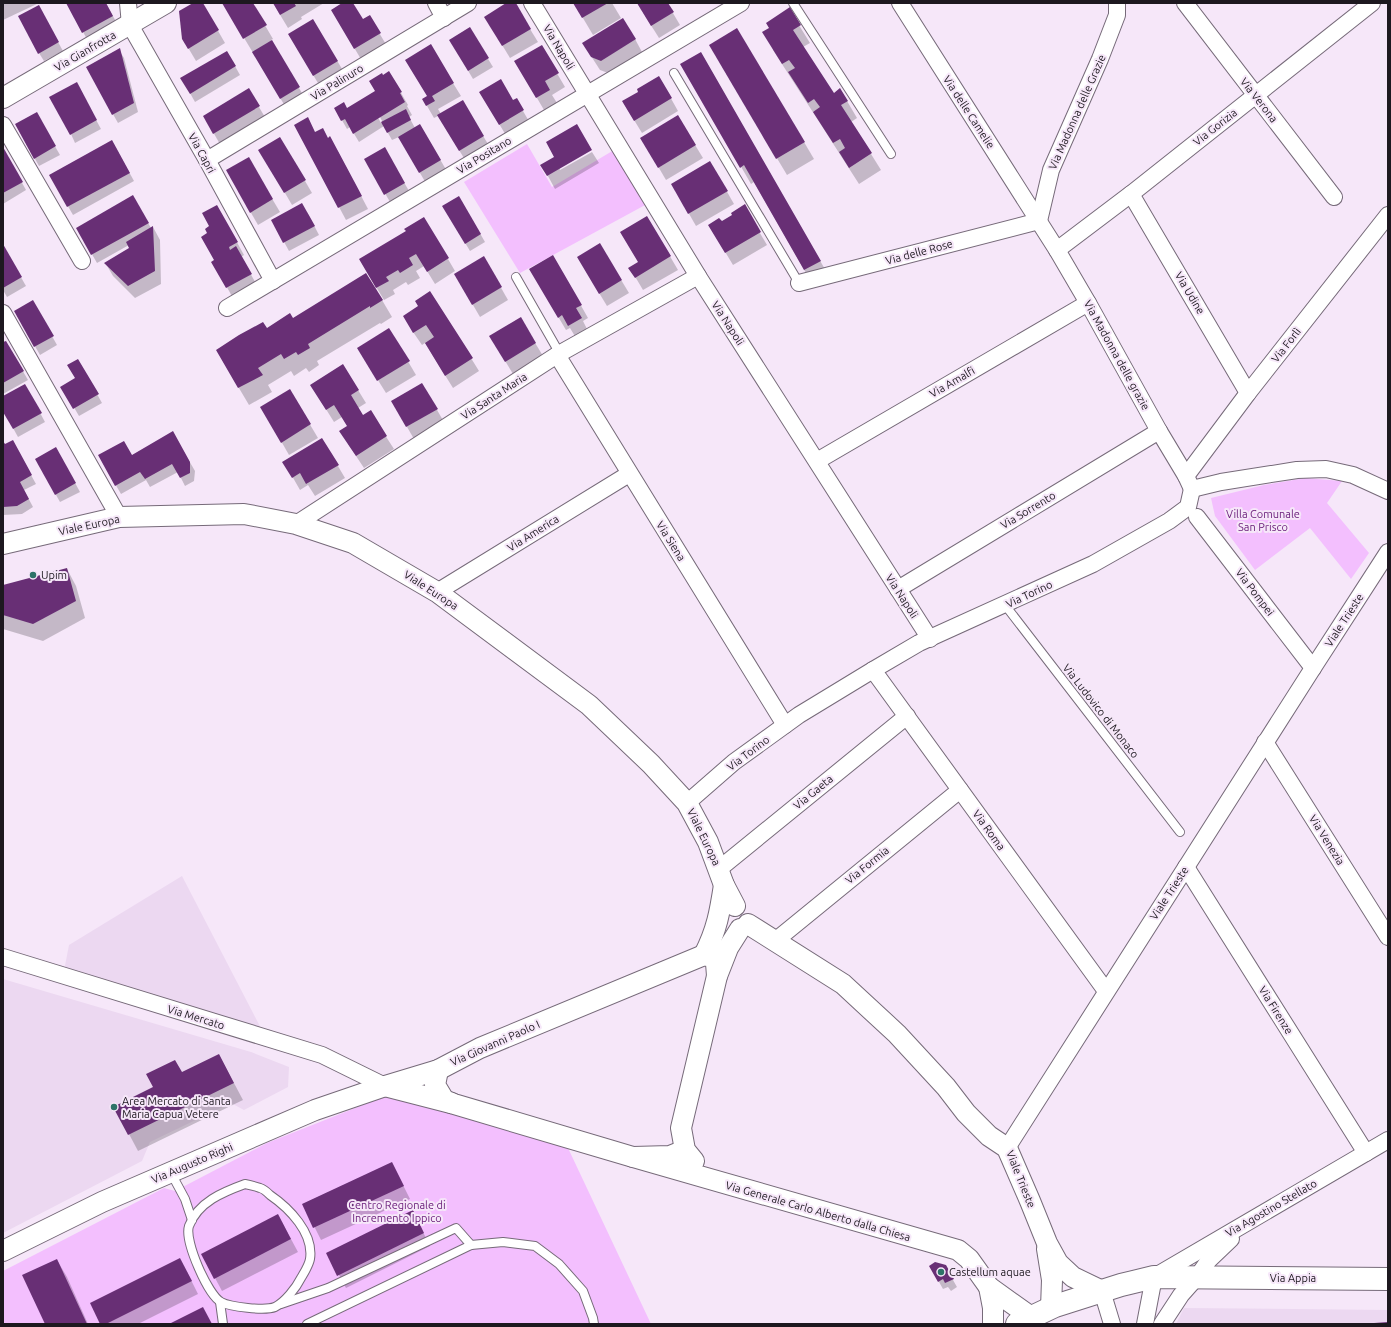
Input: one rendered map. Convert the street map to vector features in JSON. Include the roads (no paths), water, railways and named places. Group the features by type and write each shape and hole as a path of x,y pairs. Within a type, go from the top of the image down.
{"main road":[{"name":"Via Appia","path":"1024,1321 1051,1308 1154,1277 1388,1279"}],"street":[{"path":"128,3 130,25"},
{"name":"Via Gianfrotta","path":"3,98 166,3"},
{"path":"436,3 444,18"},
{"name":"Via Palinuro","path":"207,160 468,3"},
{"name":"Via Napoli","path":"532,3 698,276 930,639"},
{"name":"Via Positano","path":"227,308 741,3"},
{"name":"Via delle Camelie","path":"900,3 1039,221"},
{"name":"Via Madonna delle Grazie","path":"1039,221 1051,170 1100,59 1117,15 1117,3"},
{"name":"Via Verona","path":"1185,3 1334,197"},
{"name":"Via Gorizia","path":"1057,250 1131,194 1372,3"},
{"name":"Via Capri","path":"130,25 207,160 273,281"},
{"path":"3,124 82,261"},
{"name":"Via Udine","path":"1131,194 1248,393"},
{"name":"Via Forlì","path":"1189,482 1248,393 1388,216"},
{"name":"Via Madonna delle grazie","path":"1039,221 1088,303 1189,482"},
{"name":"Via delle Rose","path":"799,283 1039,221"},
{"name":"Via Santa Maria","path":"296,524 558,355 698,276"},
{"name":"Via Amalfi","path":"816,461 1088,303"},
{"path":"3,313 119,517"},
{"name":"Via Siena","path":"558,355 629,474 785,725"},
{"name":"Via Sorrento","path":"898,589 1159,431"},
{"path":"1189,482 1221,482 1297,470 1326,469 1353,475 1388,491"},
{"name":"Via America","path":"437,592 629,474"},
{"name":"Via Torino","path":"687,803 734,762 799,715 919,643 1093,564 1169,521 1188,507 1189,482"},
{"name":"Viale Europa","path":"3,544 119,517 244,514 296,524 353,543 437,592 589,705 651,764 687,803 708,842 735,906 726,914 727,922 732,928 744,926"},
{"name":"Via Pompei","path":"1197,517 1313,668"},
{"name":"Viale Trieste","path":"1102,1292 1073,1277 1058,1262 1047,1243 1007,1148 1265,742 1388,552"},
{"name":"Via Roma","path":"873,670 1106,991"},
{"name":"Via Gaeta","path":"722,877 907,716"},
{"name":"Via Venezia","path":"1265,742 1388,937"},
{"name":"Via Formia","path":"775,941 960,790"},
{"name":"Via Firenze","path":"1186,867 1366,1153"},
{"path":"717,976 716,963 712,957 704,955 714,936 720,914 722,877"},
{"path":"708,1180 685,1150 681,1128 717,976 728,948 744,926 775,941 843,984 902,1040 946,1087 966,1113 989,1136 1007,1148"},
{"name":"Via Giovanni Paolo I","path":"685,1150 670,1156 633,1157 454,1104 444,1100 435,1085 438,1070 480,1048 704,955"},
{"name":"Via Mercato","path":"3,957 322,1055 385,1086"},
{"name":"Via Augusto Righi","path":"3,1251 102,1202 315,1110 438,1070"},
{"path":"385,1086 454,1104"},
{"name":"Via Agostino Stellato","path":"1154,1277 1388,1140"},
{"name":"Via Generale Carlo Alberto dalla Chiesa","path":"633,1157 708,1180 958,1250 968,1259 989,1287 1024,1321"},
{"path":"1162,1324 1181,1295 1197,1278 1209,1260 1260,1215"},
{"name":"Viale Trieste","path":"1047,1243 1052,1280 1051,1308"},
{"path":"1145,1324 1154,1277"},
{"name":"Via Generale Carlo Alberto dalla Chiesa","path":"989,1287 994,1324"},
{"path":"1102,1292 1112,1324"}],"lane":[{"path":"793,3 891,154"},
{"path":"674,73 799,283"},
{"path":"516,277 558,355"},
{"name":"Via Ludovico di Monaco","path":"1005,605 1180,832"},
{"path":"171,1173 185,1199 192,1220"},
{"path":"223,1324 220,1302 203,1278 196,1265 188,1228 196,1214 208,1202 226,1191 245,1184 261,1188 283,1204 303,1229 310,1244 310,1259 301,1279 288,1296 274,1307"},
{"path":"220,1302 235,1307 274,1307 328,1288 456,1228 471,1245"},
{"path":"307,1324 471,1245 503,1242 535,1246 559,1264 583,1291 594,1324"}],"place":[{"name":"Upim","path":"33,575"},
{"name":"Area Mercato di Santa Maria Capua Vetere","path":"114,1107"},
{"name":"Castellum aquae","path":"941,1272"}],"park label":[{"name":"Villa Comunale San Prisco","path":"1263,520"},
{"name":"Centro Regionale di Incremento Ippico","path":"397,1211"}]}
